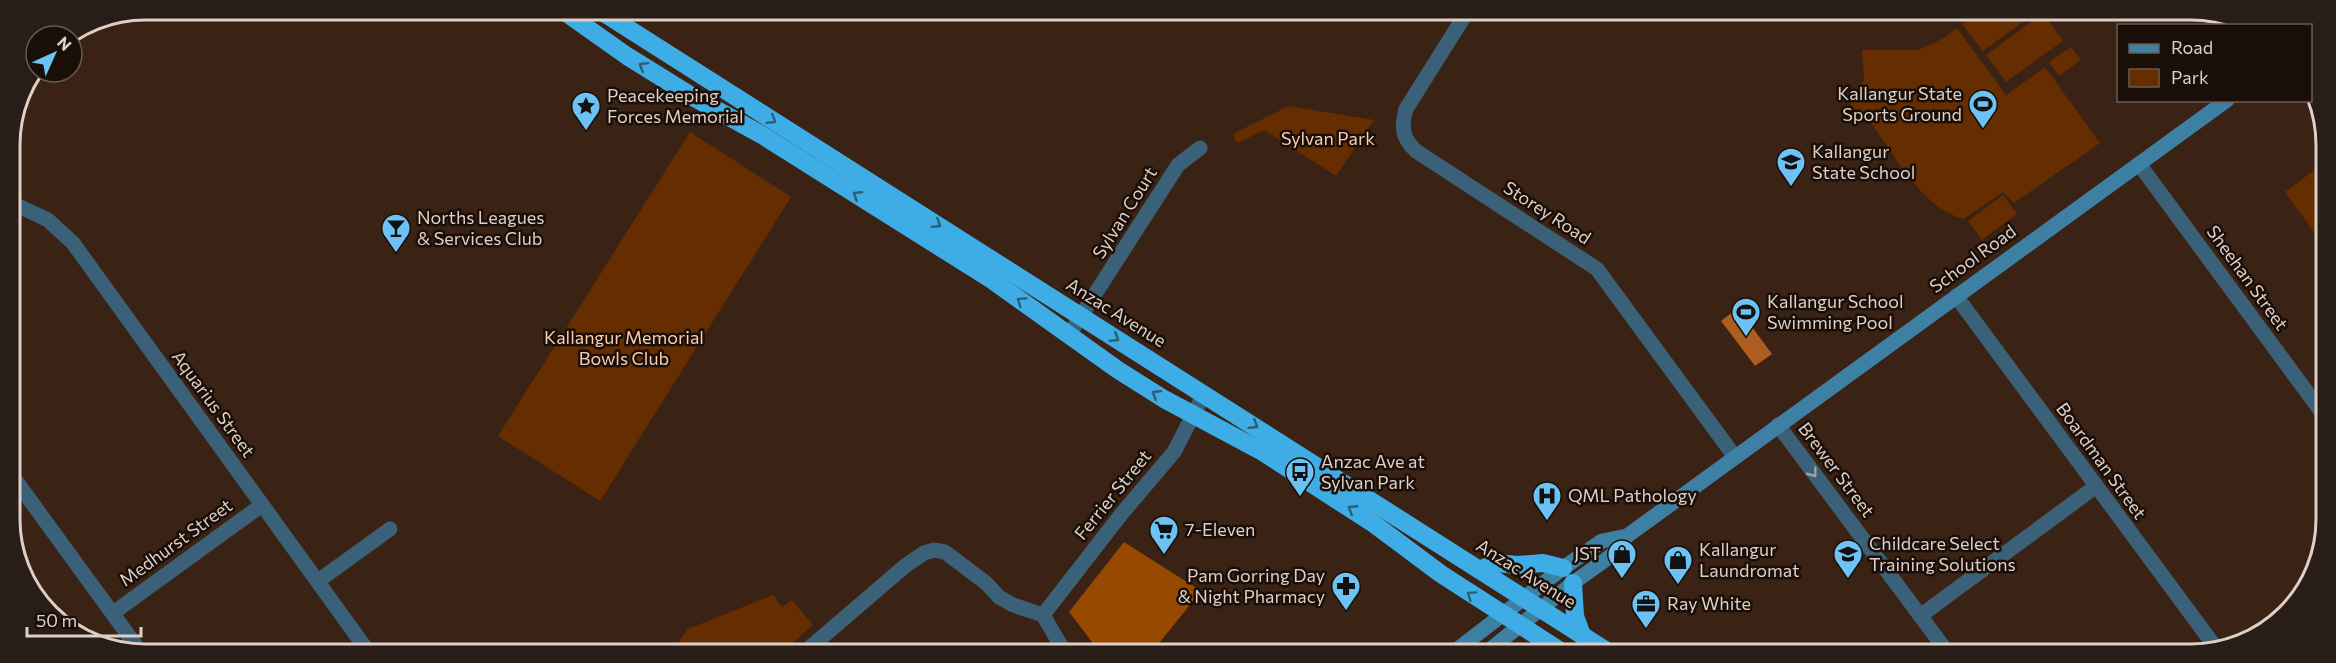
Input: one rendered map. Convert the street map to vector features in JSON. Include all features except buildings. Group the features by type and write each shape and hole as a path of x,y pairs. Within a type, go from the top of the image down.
{"highway":[{"path":"576,20 627,57 762,135 982,274 1118,370 1261,451 1374,524 1441,574 1548,643"},
{"name":"Anzac Avenue","path":"615,20 1596,643"},
{"path":"693,97 705,77"},
{"path":"1480,569 1496,563 1517,565 1543,563 1568,576 1575,616 1582,635"}],"street":[{"name":"Storey Road","path":"1462,20 1406,109 1402,133 1407,143 1597,269 1735,457"},
{"name":"School Road","path":"1499,643 1542,608 1568,576 1602,541 1627,536 2224,102"},
{"name":"Sylvan Court","path":"1068,336 1178,165 1200,148"},
{"name":"Sheehan Street","path":"2139,164 2316,404"},
{"name":"Aquarius Street","path":"20,207 48,220 73,243 363,644"},
{"name":"Boardman Street","path":"1956,296 2211,641"},
{"name":"Ferrier Street","path":"1043,615 1174,452 1204,394"},
{"name":"Brewer Street","path":"1778,426 1941,643"},
{"path":"20,486 134,643"},
{"path":"1920,616 2095,487"},
{"name":"Medhurst Street","path":"113,613 262,505"},
{"path":"318,581 390,529"},
{"path":"815,644 905,566 924,553 934,550 945,552 1012,605 1043,615 1060,644"},
{"name":"School Road","path":"1466,643 1525,597 1568,576"}],"green space":[{"path":"1967,20 2025,20 1983,51 1962,24"},
{"path":"2034,20 2048,20 2063,41 2006,82 1986,55"},
{"name":"Kallangur State Sports Ground","path":"1957,28 2006,95 2045,67 2100,143 2014,203 2003,192 1964,219 1949,213 1921,191 1866,116 1854,116 1849,95 1864,81 1862,50 1918,50 1942,39"},
{"path":"2071,47 2081,60 2059,76 2049,62"},
{"name":"Sylvan Park","path":"1289,106 1374,120 1336,176 1264,130 1237,143 1233,134"},
{"name":"Kallangur Memorial Bowls Club","path":"690,132 791,197 600,501 498,436"},
{"path":"2316,169 2316,235 2285,192"},
{"path":"2003,195 2017,214 1982,240 1968,221"},
{"path":"773,595 782,607 792,600 813,625 791,644 677,644 688,629"}],"shaded area":[{"name":"Kallangur School Swimming Pool","path":"1738,308 1772,354 1755,366 1721,321"},
{"path":"1124,542 1201,591 1159,644 1093,644 1069,612"}],"place":[{"name":"Kallangur State Sports Ground","path":"1983,130"},
{"name":"Peacekeeping Forces Memorial","path":"586,132"},
{"name":"Kallangur State School","path":"1791,188"},
{"name":"Norths Leagues & Services Club","path":"396,254"},
{"name":"Kallangur School Swimming Pool","path":"1746,338"},
{"name":"Anzac Ave at Sylvan Park","path":"1300,498"},
{"name":"QML Pathology","path":"1547,522"},
{"name":"7-Eleven","path":"1164,556"},
{"name":"JST","path":"1622,580"},
{"name":"Childcare Select Training Solutions","path":"1848,580"},
{"name":"Kallangur Laundromat","path":"1678,586"},
{"name":"Pam Gorring Day & Night Pharmacy","path":"1346,612"},
{"name":"Ray White","path":"1646,630"}]}
